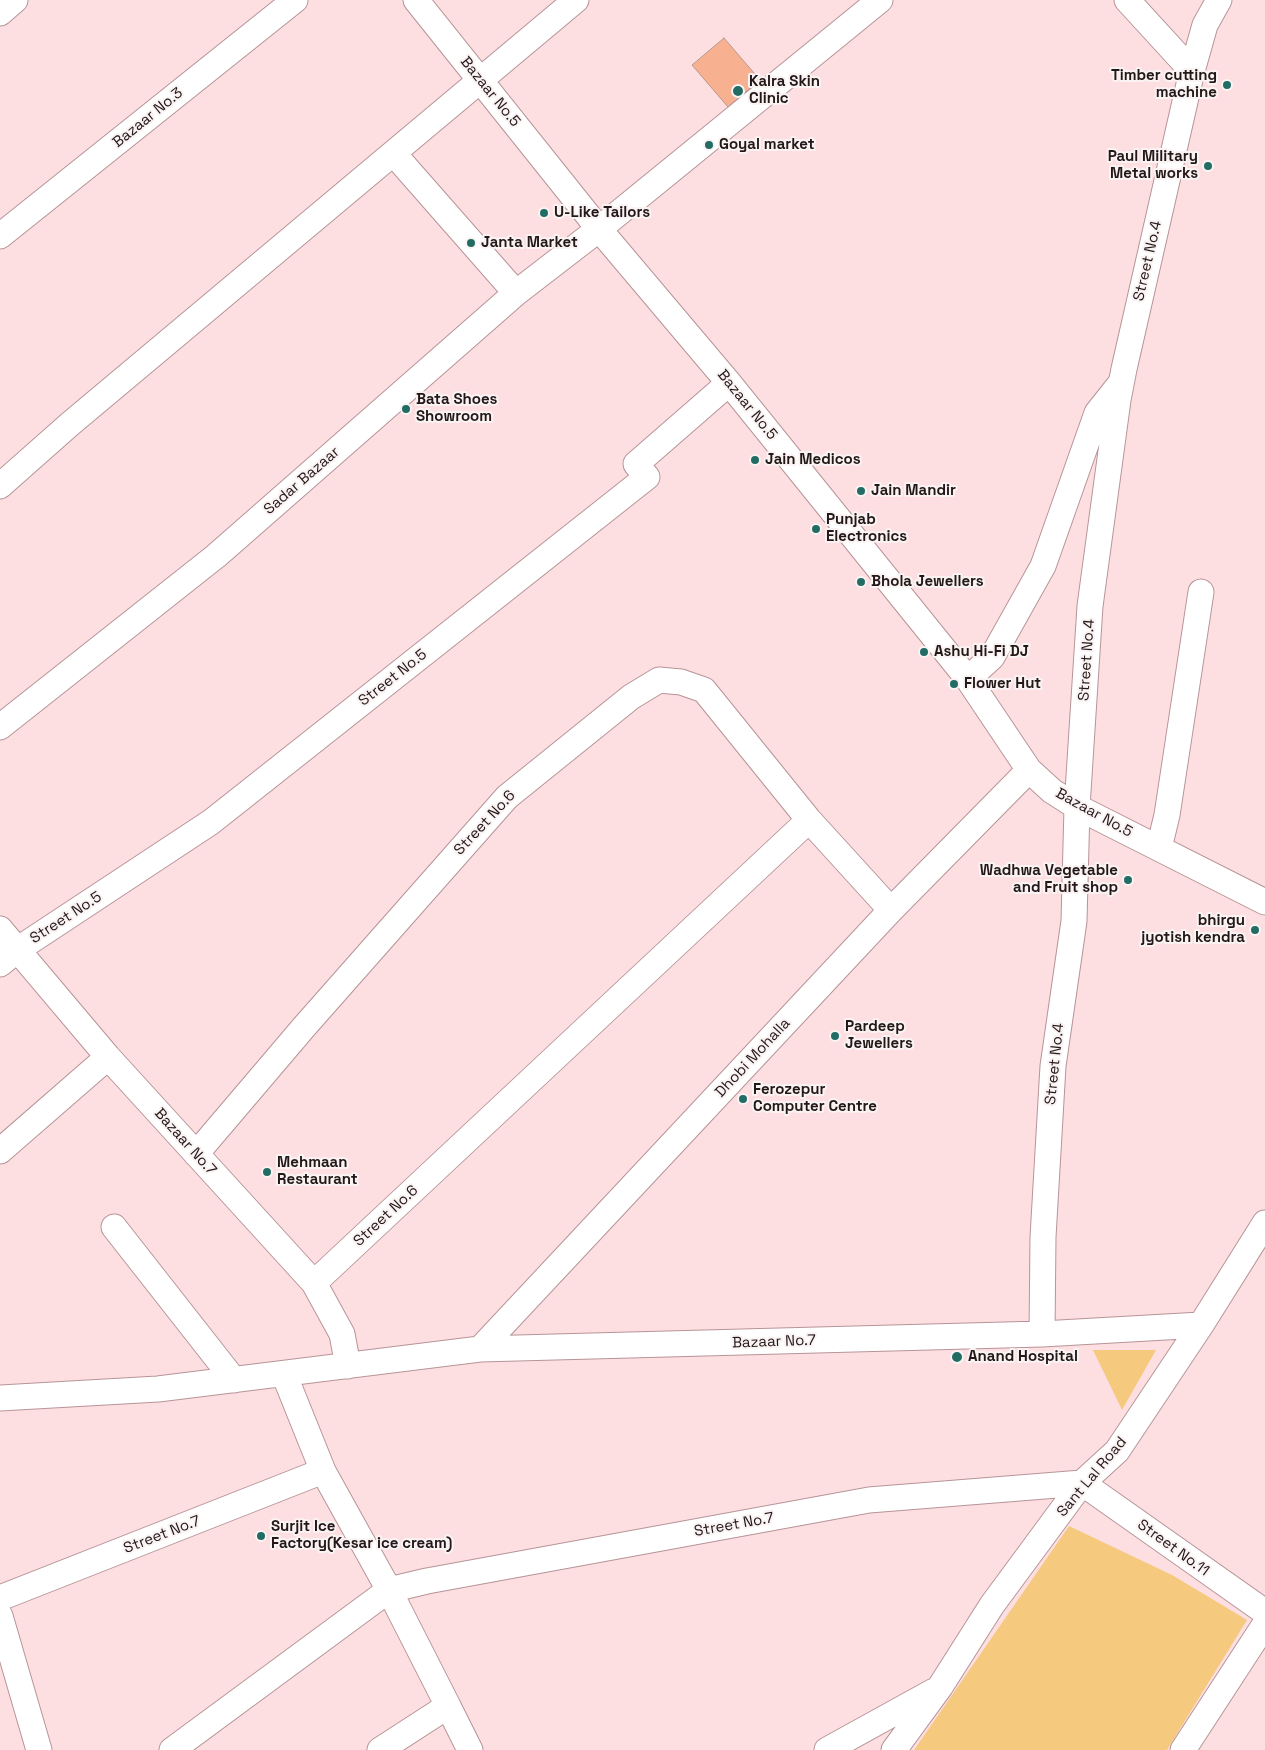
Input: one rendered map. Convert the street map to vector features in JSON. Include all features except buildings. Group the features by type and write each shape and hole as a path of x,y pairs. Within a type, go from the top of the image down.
{"street":[{"path":"0,13 15,0"},
{"name":"Bazaar No.3","path":"0,236 295,0"},
{"name":"Bazaar No.5","path":"416,0 599,229 728,383 968,679 1029,770 1052,790 1078,807 1265,902"},
{"path":"0,486 70,424 576,0"},
{"name":"Sadar Bazaar","path":"0,727 216,556 516,293 599,229 880,0"},
{"path":"1127,0 1192,72"},
{"name":"Street No.4","path":"1042,1334 1043,1237 1052,1066 1074,921 1078,807 1090,606 1121,382 1192,72 1205,25 1219,0"},
{"path":"394,154 516,293"},
{"path":"968,679 992,656 1043,566 1097,413 1121,382"},
{"name":"Street No.5","path":"8,957 211,822 647,478 636,464 728,383"},
{"path":"1160,848 1167,815 1201,592"},
{"name":"Street No.6","path":"196,1154 304,1027 507,797 631,697 659,680 681,682 704,690 809,820 892,910"},
{"name":"Dhobi Mohalla","path":"480,1349 892,910 1029,770"},
{"name":"Street No.6","path":"314,1283 809,820"},
{"name":"Bazaar No.7","path":"0,929 8,957 108,1057 314,1283 342,1334 348,1366"},
{"path":"0,1151 108,1057"},
{"name":"Sant Lal Road","path":"894,1750 940,1687 992,1605 1082,1483 1117,1451 1201,1325 1265,1223"},
{"path":"114,1227 234,1380"},
{"name":"Bazaar No.7","path":"0,1398 158,1389 480,1349 1042,1334 1201,1325"},
{"path":"284,1374 323,1472 389,1590 470,1750"},
{"name":"Street No.7","path":"0,1598 323,1472"},
{"name":"Street No.7","path":"172,1750 389,1590 426,1581 869,1500 1082,1483"},
{"name":"Street No.11","path":"1082,1483 1265,1612"},
{"path":"0,1616 39,1750"},
{"path":"1183,1750 1265,1624"},
{"path":"826,1750 940,1687"},
{"path":"380,1750 448,1706"}],"shaded area":[{"path":"1093,1350 1156,1350 1122,1410"},
{"path":"1069,1526 1172,1575 1247,1620 1167,1750 914,1750"}],"place":[{"name":"Timber cutting machine","path":"1227,85"},
{"name":"Kalra Skin Clinic","path":"738,91"},
{"name":"Goyal market","path":"709,145"},
{"name":"Paul Military Metal works","path":"1208,166"},
{"name":"U-Like Tailors","path":"544,213"},
{"name":"Janta Market","path":"471,243"},
{"name":"Bata Shoes Showroom","path":"406,409"},
{"name":"Jain Medicos","path":"755,460"},
{"name":"Jain Mandir","path":"861,491"},
{"name":"Punjab Electronics","path":"816,529"},
{"name":"Bhola Jewellers","path":"861,582"},
{"name":"Ashu Hi-Fi DJ","path":"924,652"},
{"name":"Flower Hut","path":"954,684"},
{"name":"Wadhwa Vegetable and Fruit shop","path":"1128,880"},
{"name":"bhirgu jyotish kendra","path":"1255,930"},
{"name":"Pardeep Jewellers","path":"835,1036"},
{"name":"Ferozepur Computer Centre","path":"743,1099"},
{"name":"Mehmaan Restaurant","path":"267,1172"},
{"name":"Anand Hospital","path":"957,1357"},
{"name":"Surjit Ice Factory(Kesar ice cream)","path":"261,1536"}]}
